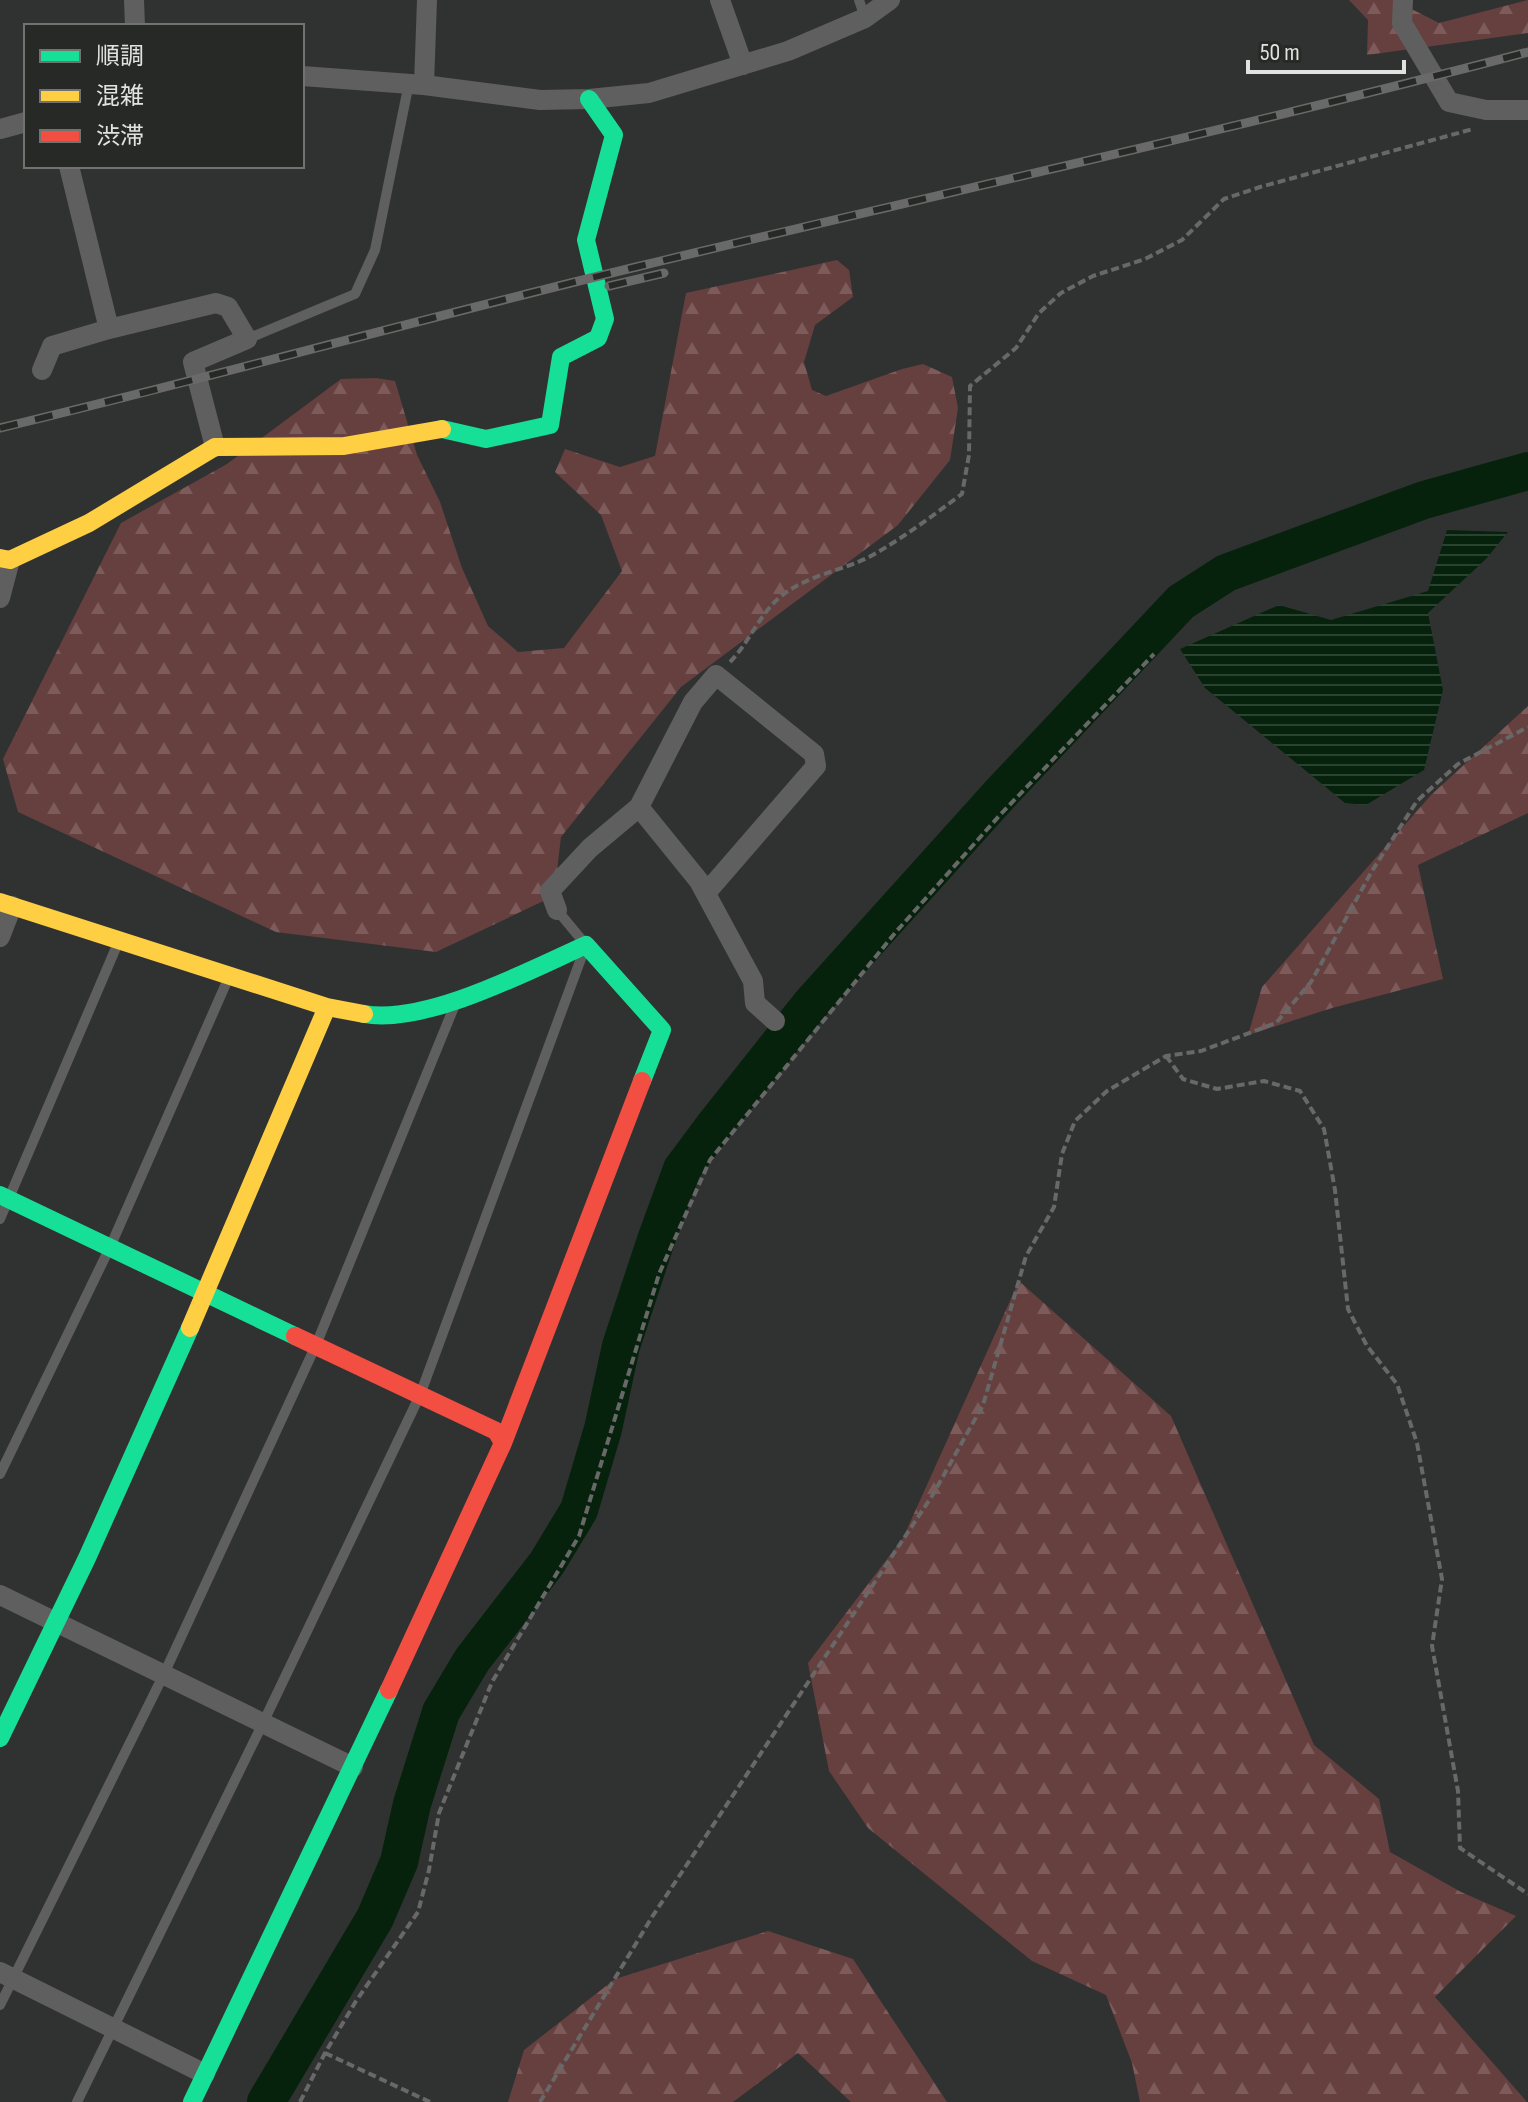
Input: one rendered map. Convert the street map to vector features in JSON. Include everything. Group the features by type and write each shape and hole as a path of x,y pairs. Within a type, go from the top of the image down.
{"street":[{"path":"134,0 135,24"},
{"path":"416,84 427,0"},
{"path":"720,0 743,65"},
{"path":"304,76 416,84 540,100 649,93 788,51 862,9 890,0"},
{"path":"1403,0 1402,23 1449,102 1486,110 1528,110"},
{"path":"0,598 5,559 89,523 215,447 344,446 442,429 486,439 550,425 561,357 598,338 605,319 586,240 614,135 589,99"},
{"path":"0,129 24,123"},
{"path":"69,168 109,329"},
{"path":"42,370 52,346 216,303 228,307 247,339 193,362 215,447"},
{"path":"557,910 550,891 590,848 639,807 693,702 716,675 814,754 816,766 706,893"},
{"path":"639,807 699,881 753,981 755,1003 775,1021"},
{"path":"0,937 6,904 327,1007 381,1017 456,1002 586,945 662,1030 503,1443 353,1767 192,2102"},
{"path":"0,1738 58,1623 207,1293 327,1007"},
{"path":"5,1197 496,1431 503,1443"},
{"path":"0,1595 353,1767"},
{"path":"6,1976 205,2074"}],"lane":[{"path":"247,339 355,294 375,250 416,84"},
{"path":"77,2102 420,1395 586,945 557,910"},
{"path":"0,1219 5,1197 119,941"},
{"path":"0,1474 111,1245 229,977"},
{"path":"0,2005 6,1976 164,1674 316,1345 456,1002"}],"path":[{"path":"716,675 741,651 777,599 812,576 866,558 962,494 969,455 970,386 1016,348 1039,313 1061,293 1093,276 1145,259 1182,240 1224,199 1483,127"},
{"path":"300,2102 356,2001 418,1912 439,1813 492,1682 579,1536 659,1274 710,1160 895,933 999,816 1154,654"},
{"path":"540,2102 652,1917 932,1496 983,1405 1026,1256 1054,1207 1062,1154 1075,1121 1107,1091 1166,1056 1201,1051 1276,1023 1311,982 1372,871 1417,801 1458,764 1528,727"},
{"path":"1166,1056 1183,1079 1217,1089 1264,1081 1300,1091 1324,1129 1335,1190 1348,1309 1367,1346 1397,1384 1417,1443 1442,1579 1432,1646 1458,1791 1460,1848 1528,1894"},
{"path":"325,2053 430,2102"}],"green space":[{"path":"1349,0 1394,0 1439,23 1528,0 1528,33 1367,55 1368,20"},
{"path":"837,260 849,270 853,297 815,325 804,362 812,390 826,396 923,364 952,377 958,408 950,460 898,525 681,687 561,837 554,896 436,952 276,932 18,812 3,759 121,523 227,464 341,379 395,381 417,455 440,502 462,568 488,626 518,652 564,648 622,571 601,515 555,472 565,449 620,467 655,456 686,293"},
{"path":"1528,706 1528,813 1418,865 1443,979 1332,1008 1248,1035 1262,987 1431,795"},
{"path":"1019,1281 1171,1416 1314,1745 1379,1799 1390,1852 1461,1892 1516,1916 1435,1997 1527,2102 1140,2102 1132,2063 1106,1995 1032,1961 868,1828 829,1771 808,1663 903,1538"},
{"path":"768,1931 853,1959 947,2102 851,2102 798,2053 733,2102 508,2102 524,2050 615,1979"}],"shaded area":[{"path":"1447,530 1508,532 1486,559 1428,613 1443,690 1424,770 1366,805 1345,803 1205,688 1180,649 1279,605 1331,620 1428,591"}],"waterway":[{"path":"266,2102 375,1918 399,1862 412,1804 441,1712 472,1660 547,1563 579,1510 603,1429 621,1346 656,1240 682,1169 714,1126 810,1005 1001,793 1181,602 1226,573 1424,500 1528,471"}],"railway":[{"path":"0,428 557,286 1194,135 1528,52"},
{"path":"609,286 664,273"}],"traffic: fast":[{"path":"442,429 486,439 550,425 561,357 598,338 605,319 586,240 614,135 589,99"},
{"path":"364,1014 417,1012 446,1004 507,981 586,945 662,1030 642,1081"},
{"path":"0,1195 295,1336"},
{"path":"0,1738 87,1558 190,1328"},
{"path":"192,2102 389,1690"}],"traffic: slow":[{"path":"0,558 10,560 89,523 215,447 344,446 442,429"},
{"path":"0,902 327,1007 364,1014"},
{"path":"190,1328 327,1007"}],"traffic: jam":[{"path":"389,1690 503,1443 642,1081"},
{"path":"295,1336 496,1431 503,1443"}]}
